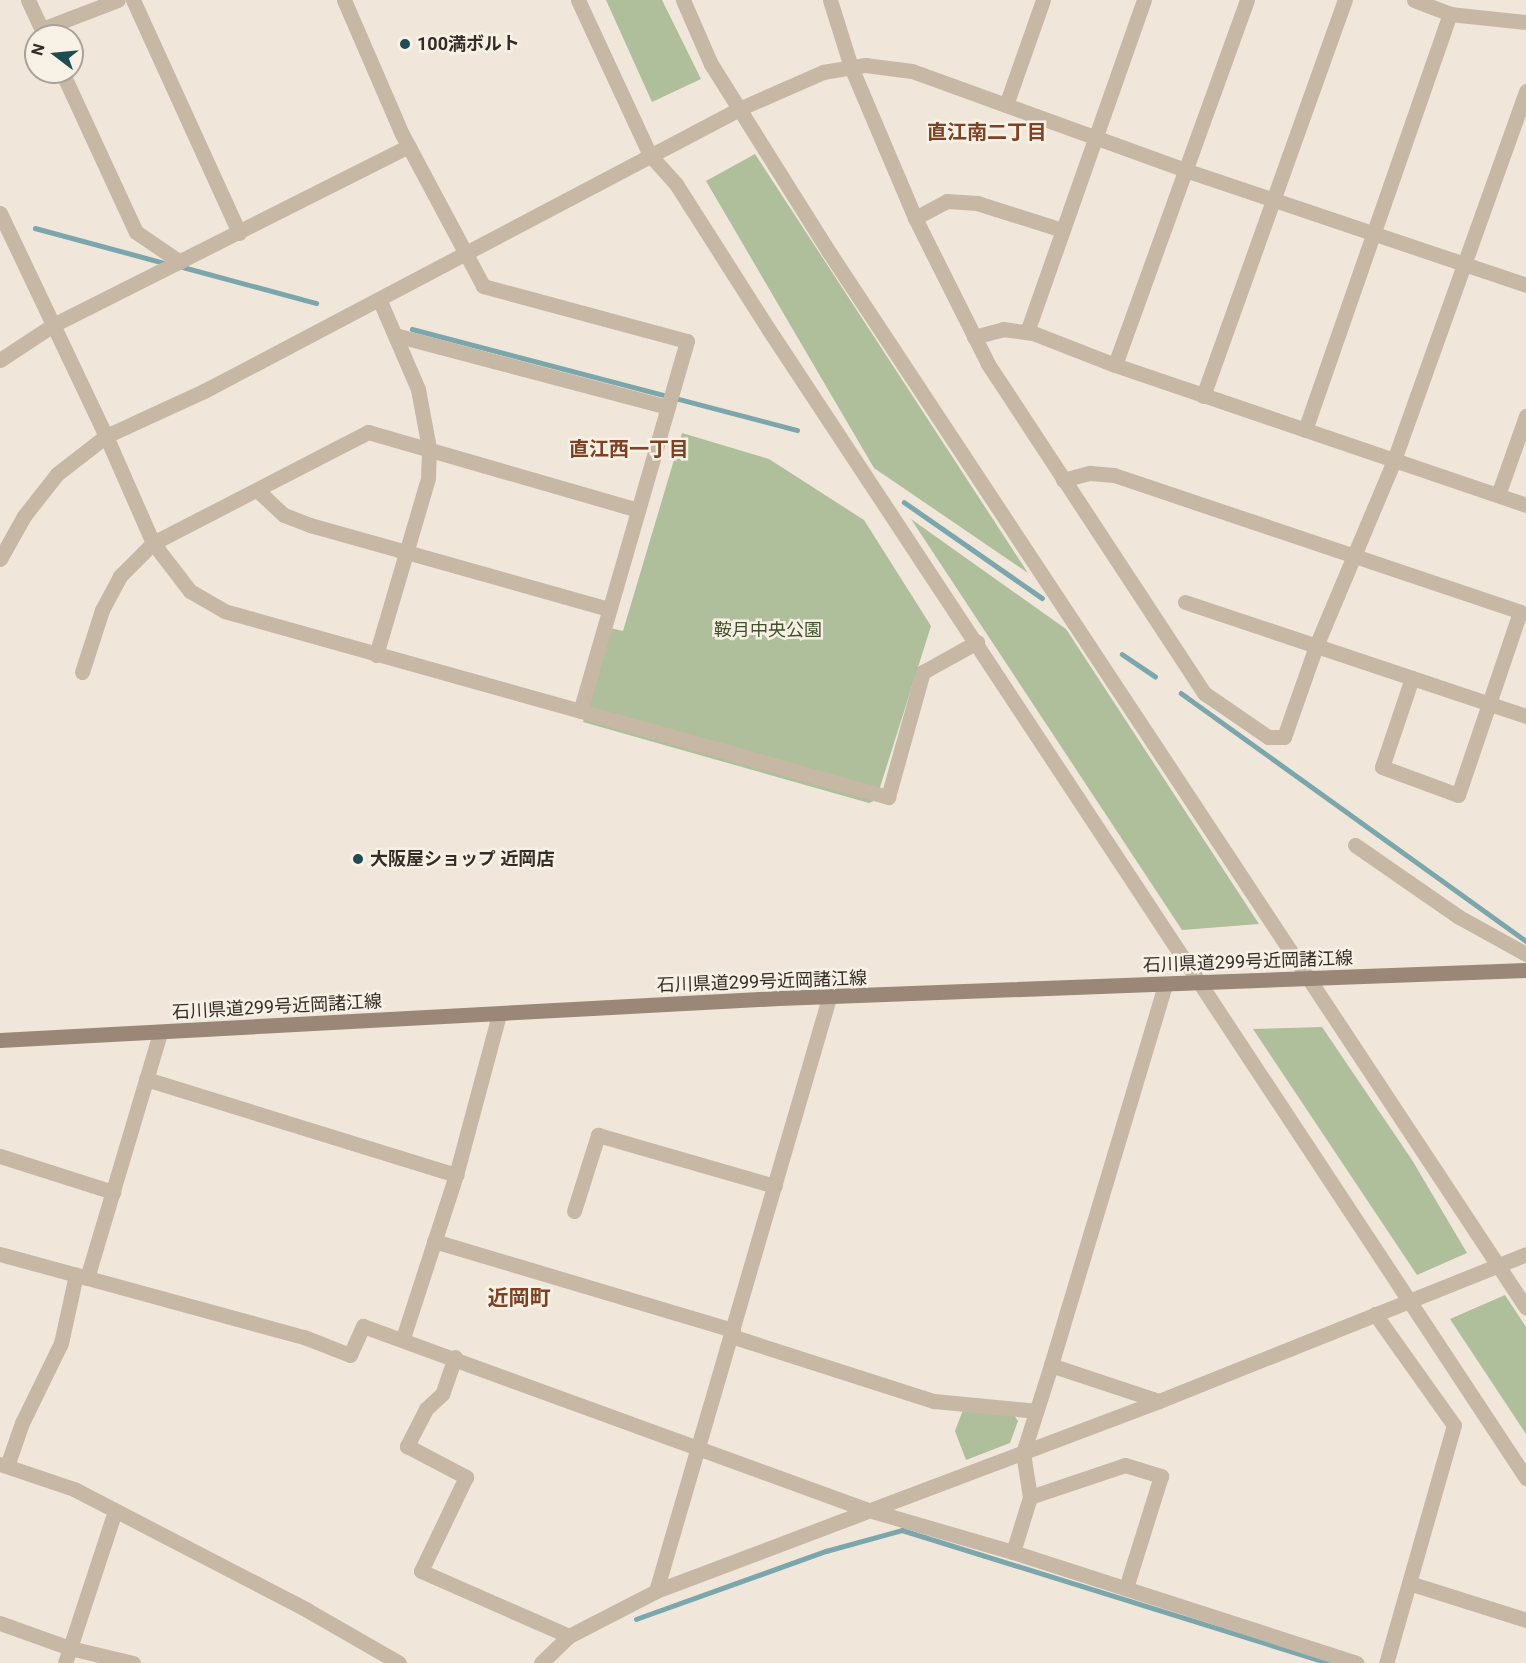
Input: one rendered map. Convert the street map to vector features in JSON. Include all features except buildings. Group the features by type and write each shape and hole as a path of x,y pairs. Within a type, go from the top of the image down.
{"main road":[{"name":"石川県道299号近岡諸江線","path":"0,1040 830,998 1526,970"}],"street":[{"path":"28,0 39,24"},
{"path":"62,24 118,0"},
{"path":"133,0 239,233"},
{"path":"344,0 409,146 483,286 687,341 580,711"},
{"path":"578,0 650,155 676,184 773,336 977,642 1407,1301 1526,1478"},
{"path":"683,0 711,64 741,108 829,252 1526,1308"},
{"path":"830,0 851,67 915,218 974,337 1063,480 1204,693 1268,737 1284,736 1316,646 1394,460 1526,91"},
{"path":"1006,105 1043,0"},
{"path":"1027,333 1144,0"},
{"path":"1115,365 1247,0"},
{"path":"1203,396 1276,200 1345,0"},
{"path":"1414,0 1450,14 1526,22"},
{"path":"1305,430 1377,233 1450,14"},
{"path":"0,559 24,516 57,474 106,436 204,391 741,108 823,72 851,67 912,71 1185,170 1526,285"},
{"path":"68,84 136,232 183,261"},
{"path":"0,360 53,325 239,233 329,183 409,146"},
{"path":"915,218 946,201 977,203 1062,230"},
{"path":"0,213 106,436 153,543 190,591 224,611 888,797 923,672 977,642"},
{"path":"376,655 428,478 429,451 418,389 379,299"},
{"path":"974,337 1003,328 1027,333 1203,396 1526,505"},
{"path":"395,335 668,407"},
{"path":"1498,495 1526,416"},
{"path":"82,672 102,610 120,576 153,543 368,432 638,510"},
{"path":"1063,480 1090,474 1114,475 1520,612 1458,795 1382,767 1412,678"},
{"path":"257,489 284,515 609,609"},
{"path":"1185,602 1526,716"},
{"path":"1355,845 1459,917 1526,954"},
{"path":"1013,1552 1030,1497 1023,1453 1052,1365 1165,986"},
{"path":"656,1591 830,998"},
{"path":"403,1338 456,1175 500,1015"},
{"path":"159,1033 113,1192 61,1342 3,1465 74,1489 114,1512 308,1610 399,1663"},
{"path":"146,1079 456,1175"},
{"path":"574,1211 597,1135 775,1186"},
{"path":"0,1156 113,1192"},
{"path":"435,1241 732,1333 934,1401 1037,1411"},
{"path":"0,1254 304,1337 350,1355 363,1326 403,1338 865,1509 1013,1552 1126,1588 1199,1615 1356,1663"},
{"path":"541,1663 569,1636 656,1591 865,1509 1023,1453 1159,1401 1526,1254"},
{"path":"1376,1314 1454,1425 1386,1663"},
{"path":"455,1357 442,1394 426,1408 407,1446 466,1477 421,1571 569,1636"},
{"path":"1052,1365 1159,1401"},
{"path":"1030,1497 1125,1466 1161,1476 1126,1588"},
{"path":"65,1663 114,1512"},
{"path":"1409,1583 1526,1620"},
{"path":"0,1623 70,1648 133,1663"}],"green space":[{"path":"606,0 662,0 701,79 652,102"},
{"path":"755,154 1028,573 874,468 706,181"},
{"name":"鞍月中央公園","path":"682,433 769,459 864,520 931,626 876,800 869,803 583,722 610,628 623,631"},
{"path":"911,519 1066,629 1259,924 1182,930"},
{"path":"1322,1027 1412,1160 1467,1253 1417,1275 1253,1029"},
{"path":"1505,1295 1526,1327 1526,1434 1450,1319"},
{"path":"963,1410 1012,1412 1018,1421 1010,1443 966,1460 955,1431"}],"waterway":[{"path":"35,228 165,263"},
{"path":"179,266 316,303"},
{"path":"412,329 797,430"},
{"path":"904,502 1042,598"},
{"path":"1122,654 1155,676"},
{"path":"1181,693 1526,941"},
{"path":"636,1619 826,1551 902,1530 1328,1663"}],"place":[{"name":"100満ボルト","path":"405,44"},
{"name":"大阪屋ショップ 近岡店","path":"358,859"}],"district":[{"name":"直江南二丁目","path":"987,132"},
{"name":"直江西一丁目","path":"629,449"},
{"name":"近岡町","path":"519,1298"}]}
